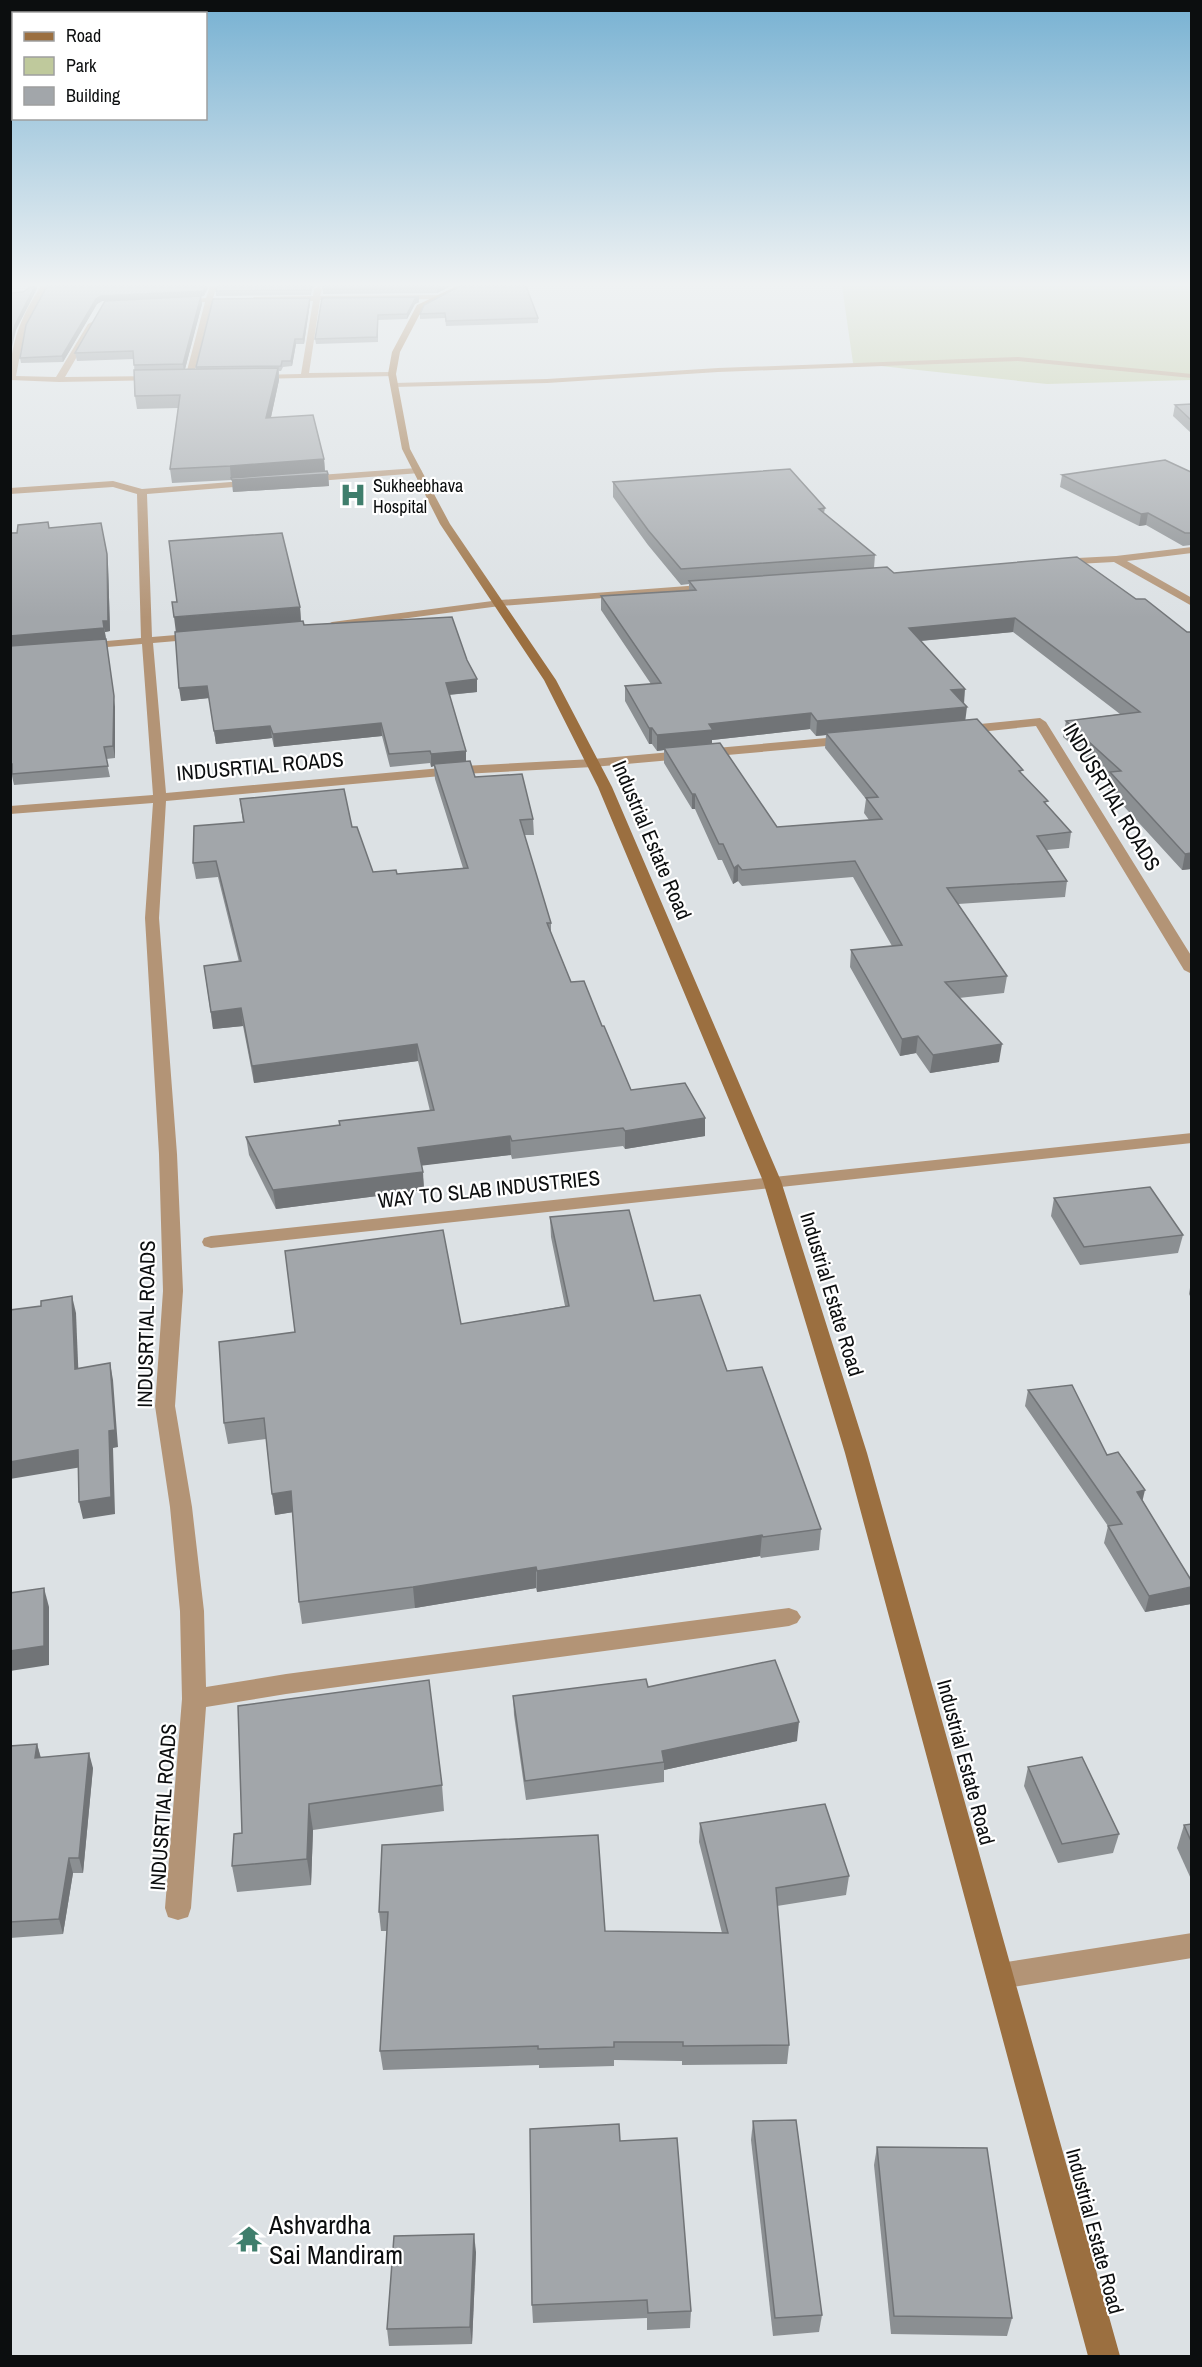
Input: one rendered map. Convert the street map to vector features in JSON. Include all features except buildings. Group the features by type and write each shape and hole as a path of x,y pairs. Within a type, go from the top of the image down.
{"main road":[{"name":"Industrial Estate Road","path":"396,396 406,450 445,524 550,680 593,763 772,1181 856,1453 1104,2356"}],"street":[{"path":"297,480 417,471"},
{"path":"10,491 113,484 142,492 274,482"},
{"path":"10,810 160,798 147,641 142,492"},
{"path":"1045,563 1191,550"},
{"path":"1116,558 1191,603"},
{"path":"315,627 500,603 725,586"},
{"path":"68,647 214,635"},
{"name":"INDUSRTIAL ROADS","path":"946,731 1040,722 1191,970"},
{"name":"INDUSRTIAL ROADS","path":"178,1908 194,1699 192,1611 181,1507 165,1406 173,1291 168,1154 152,918 160,798 451,771 593,763 864,738"},
{"name":"WAY TO SLAB INDUSTRIES","path":"212,1242 1191,1138"},
{"path":"194,1699 286,1684 789,1617"},
{"path":"1000,1976 1191,1945"}],"place":[{"name":"Sukheebhava Hospital","path":"353,495"},
{"name":"Ashvardha Sai Mandiram","path":"249,2239"}]}
